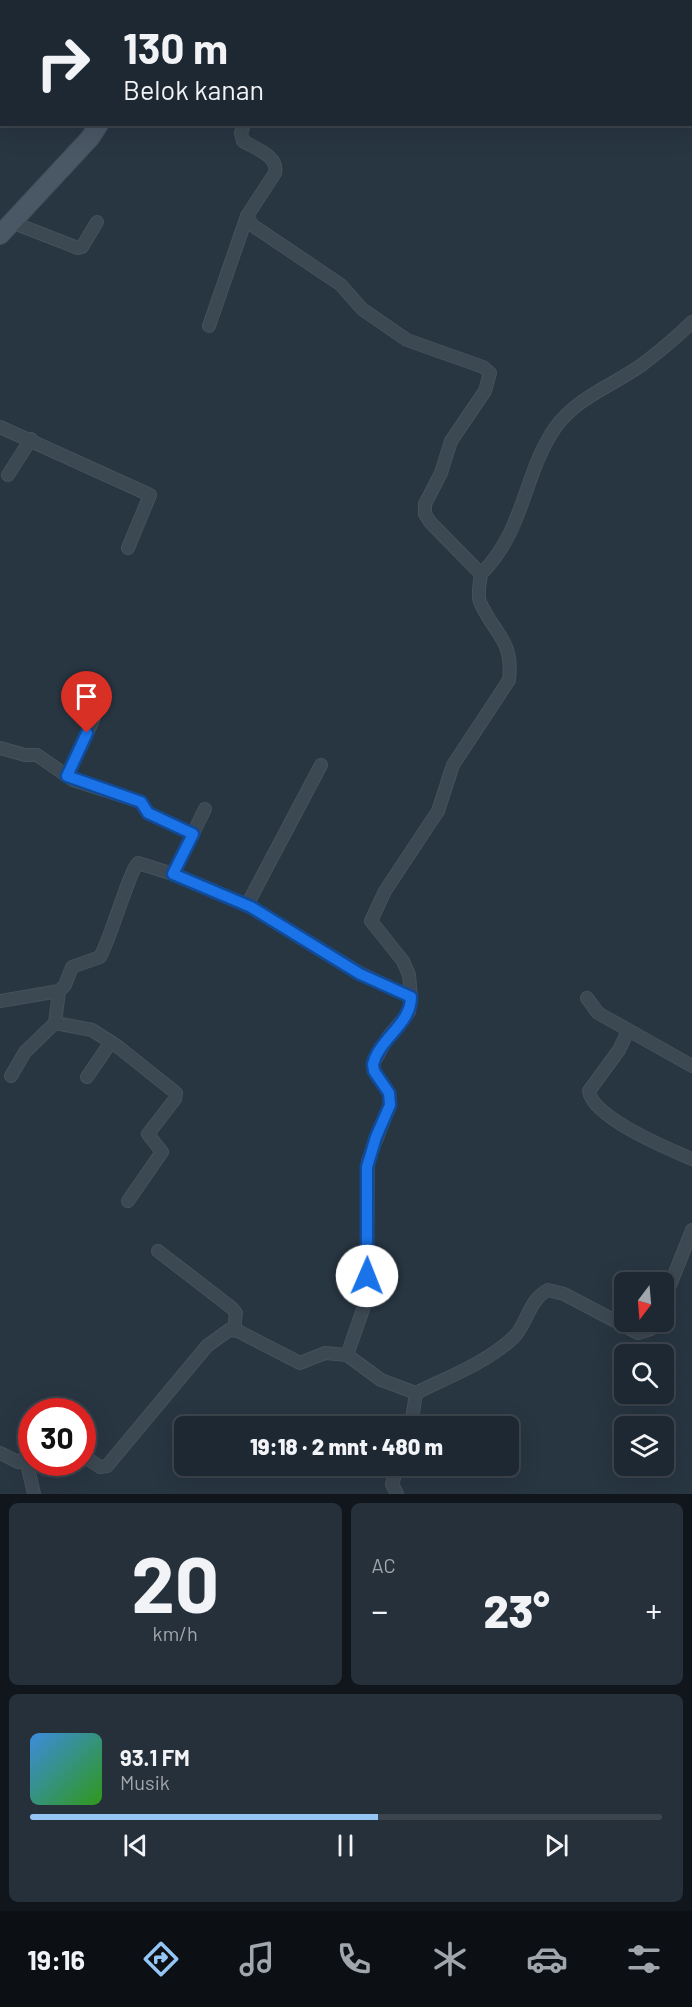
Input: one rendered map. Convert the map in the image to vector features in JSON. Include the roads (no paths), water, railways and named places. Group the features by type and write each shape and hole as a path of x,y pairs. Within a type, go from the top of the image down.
{"street":[{"path":"97,222 82,247 78,248 6,228 90,138 98,126"},
{"path":"209,326 247,216 276,166 274,160 243,141 241,133 243,126"},
{"path":"247,216 256,230 341,285 362,309 407,340 483,367 490,373 485,391 451,441 441,473 425,504 425,514 430,522 481,574"},
{"path":"347,1355 367,1298 368,1161 390,1105 389,1093 374,1071 373,1064 382,1045 409,1012 411,997 409,975 403,961 371,921 395,875 438,811 453,765 509,680 511,663 507,644 480,602 481,574 507,542 524,505 541,455 556,428 579,403 643,364 692,322"},
{"path":"0,427 31,439 150,495 128,548"},
{"path":"8,475 31,439"},
{"path":"67,776 94,718"},
{"path":"0,748 25,755 37,755 67,776 141,802 148,813 193,834"},
{"path":"247,905 321,765"},
{"path":"173,874 205,809"},
{"path":"0,1001 59,991 65,985 72,967 100,957 136,864 173,874 247,905 360,974 411,997"},
{"path":"11,1076 25,1052 55,1023 59,991"},
{"path":"587,998 598,1013 692,1066"},
{"path":"55,1023 81,1026 111,1042 176,1095 148,1134 162,1152 128,1201"},
{"path":"628,1031 619,1050 589,1091 590,1098 595,1105 627,1127 692,1159"},
{"path":"87,1077 111,1042"},
{"path":"674,1275 692,1230"},
{"path":"158,1251 232,1308 236,1313 234,1330"},
{"path":"96,1464 100,1467 107,1466 207,1346 222,1332 234,1330 300,1363 326,1353 347,1355 381,1380 416,1393 496,1352 515,1336 538,1297 548,1290 564,1294 614,1320"},
{"path":"413,1416 416,1393"},
{"path":"0,1453 14,1461 18,1460"},
{"path":"32,1476 34,1494"},
{"path":"395,1476 392,1484 396,1494"}]}
